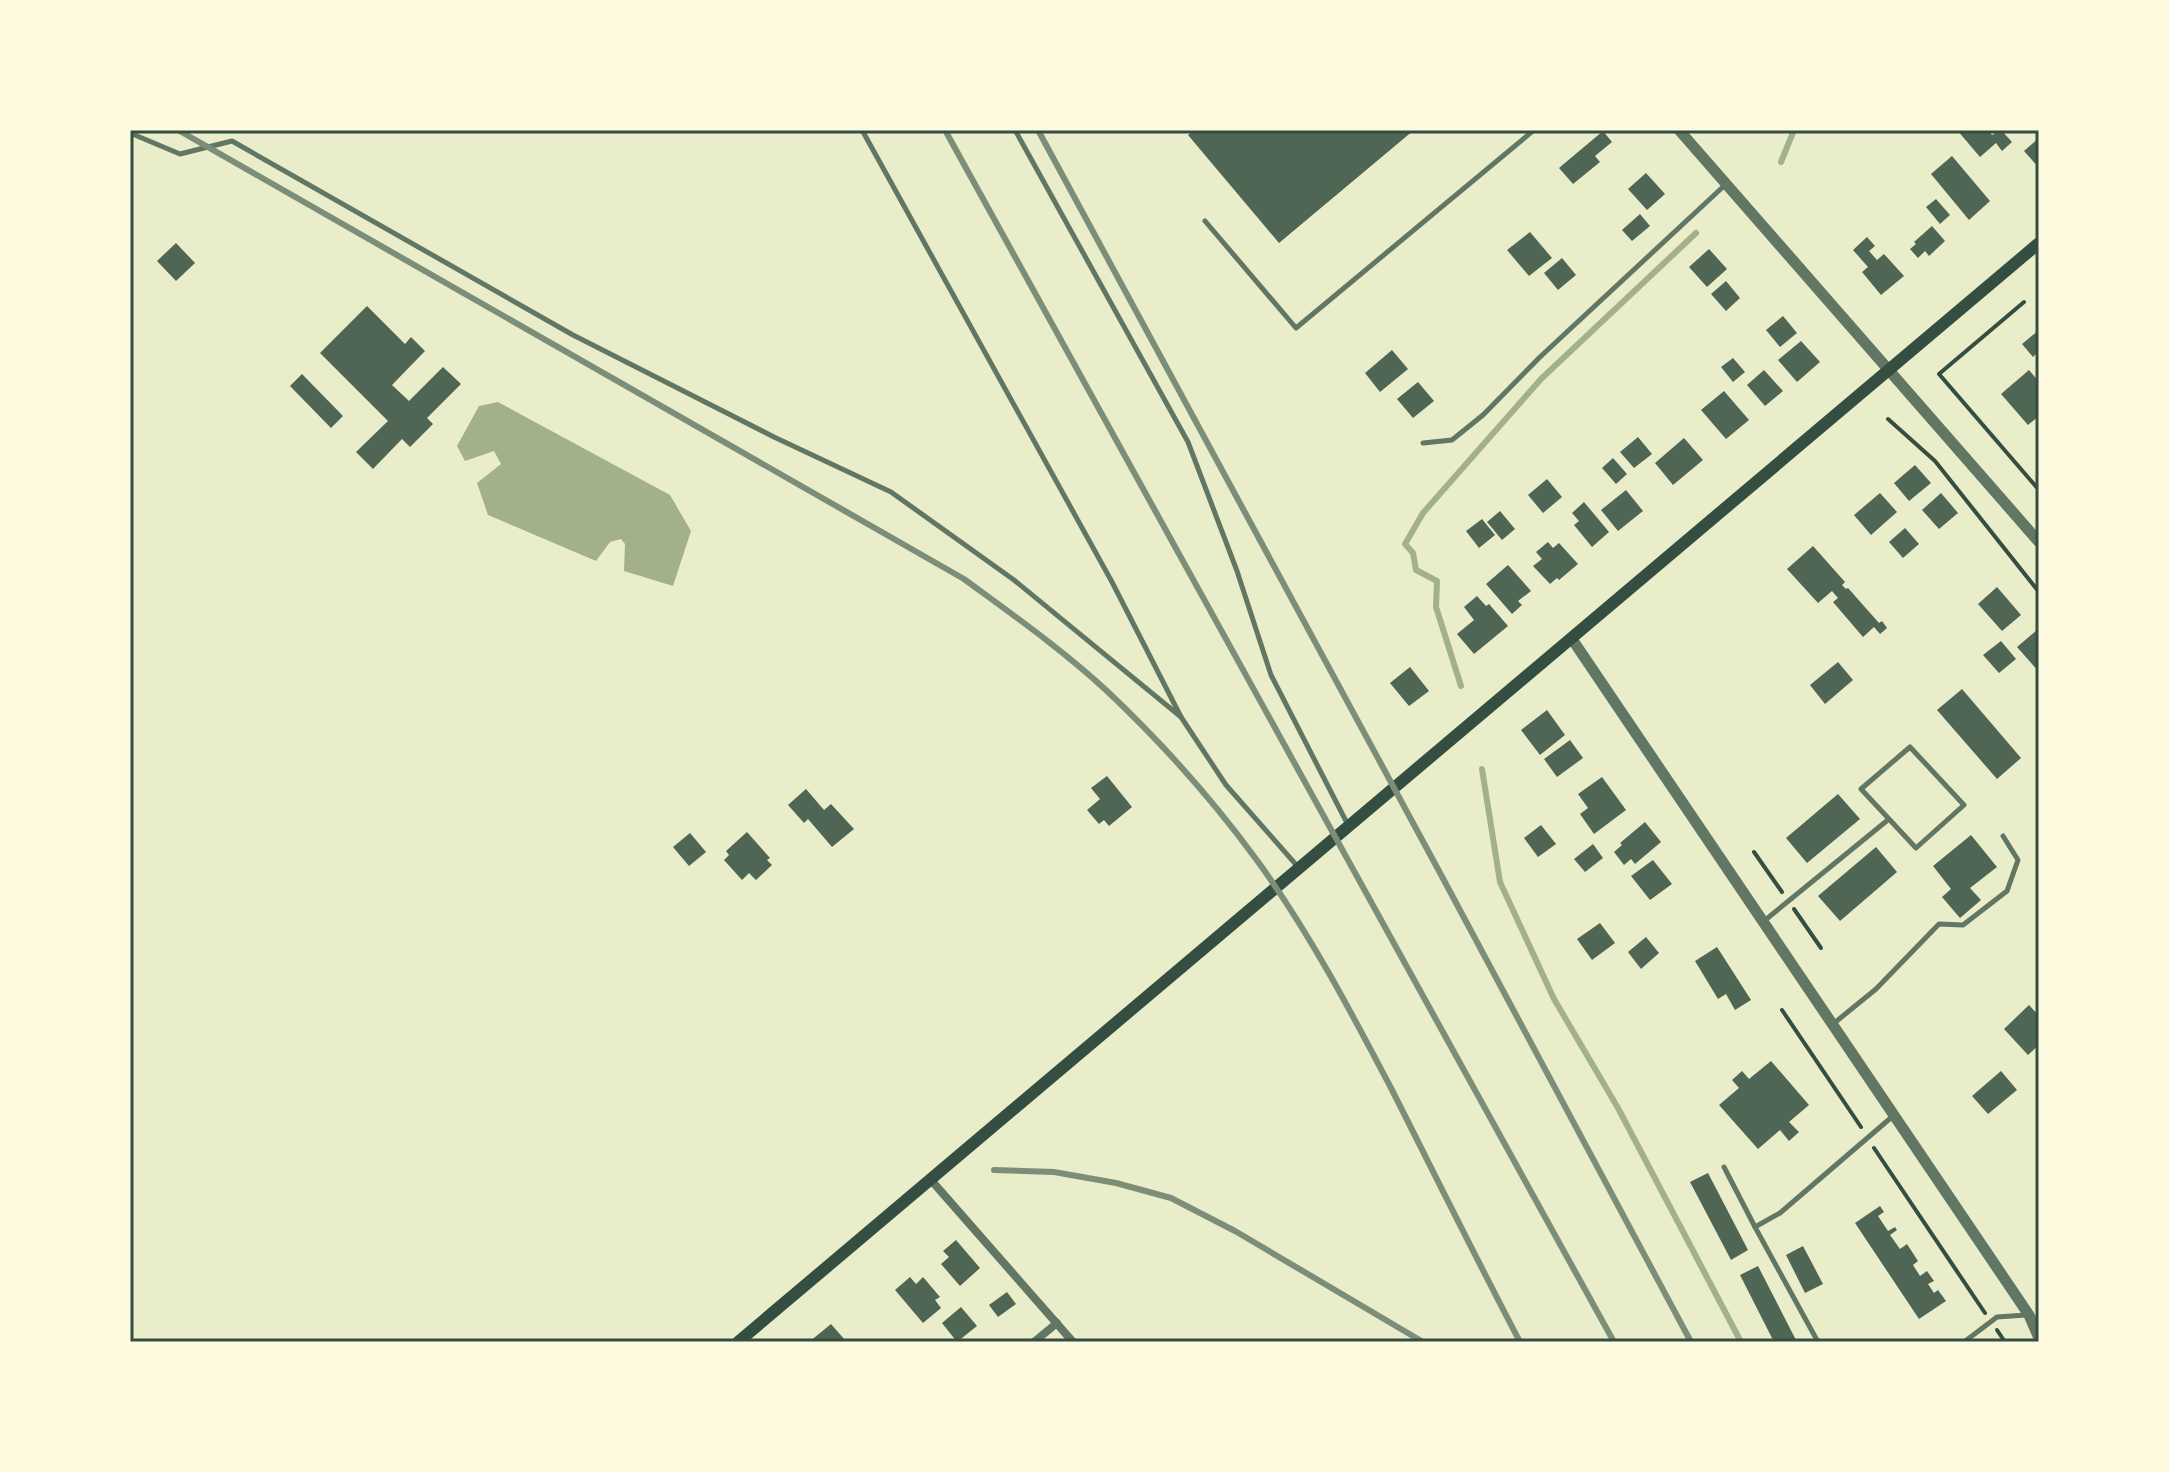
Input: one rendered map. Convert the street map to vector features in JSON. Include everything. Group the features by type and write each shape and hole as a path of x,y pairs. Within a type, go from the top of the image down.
{"main road":[{"path":"738,1342 2039,243"}],"street":[{"path":"1679,130 2039,542"},
{"path":"1572,639 2029,1315 2039,1338"},
{"path":"931,1180 1073,1342"},
{"path":"1034,1342 1057,1323"}],"lane":[{"path":"862,130 1112,582 1181,717 1226,785 1300,869"},
{"path":"1015,130 1188,442 1237,571 1271,675 1349,827"},
{"path":"1205,221 1296,328 1534,130"},
{"path":"130,133 180,154 232,141 573,335 774,437 891,492 1014,580 1181,717"},
{"path":"1423,443 1452,440 1483,415 1540,357 1726,184"},
{"path":"1910,747 1964,805 1916,848 1889,819 1861,789 1910,747"},
{"path":"1763,921 1889,819"},
{"path":"1832,1025 1863,1001 1939,924 1963,925 2007,891 2018,860 2003,836"},
{"path":"1755,1227 1780,1213 1894,1116"},
{"path":"1724,1167 1818,1342"},
{"path":"1964,1342 1997,1317 2029,1315"}],"path":[{"path":"2024,302 1939,374 2039,490"},
{"path":"1888,419 1935,461 2039,592"},
{"path":"1782,1010 2005,1342"}],"shaded area":[{"path":"498,402 670,495 691,531 673,586 624,571 625,544 621,539 610,542 596,561 488,515 477,483 501,464 494,451 465,461 457,446 479,406"}],"building":[{"path":"1194,130 1414,130 1279,243 1188,135"},
{"path":"1957,130 1988,130 1992,135 2001,130 2012,142 2002,151 1996,143 1980,157"},
{"path":"1603,131 1612,142 1595,156 1600,162 1573,184 1559,168"},
{"path":"2039,138 2039,168 2024,151"},
{"path":"1952,156 1990,201 1969,220 1931,174"},
{"path":"1646,173 1665,194 1647,210 1628,189"},
{"path":"1936,199 1950,215 1940,224 1926,207"},
{"path":"1640,214 1650,226 1632,241 1622,230"},
{"path":"1932,226 1945,241 1929,256 1925,251 1918,258 1910,249"},
{"path":"1530,232 1552,258 1529,276 1507,250"},
{"path":"1867,237 1875,246 1869,251 1877,260 1884,254 1904,276 1881,295 1862,272 1868,267 1853,250"},
{"path":"176,243 195,263 176,281 157,261"},
{"path":"1709,249 1727,269 1707,287 1689,267"},
{"path":"1562,258 1576,275 1558,290 1544,273"},
{"path":"1726,281 1740,298 1726,311 1711,294"},
{"path":"367,306 405,344 411,337 425,351 392,385 409,401 443,367 461,384 427,418 433,424 410,447 402,439 373,469 356,452 388,421 320,353"},
{"path":"1783,316 1797,333 1780,347 1766,330"},
{"path":"2039,330 2039,351 2033,357 2022,344"},
{"path":"1801,341 1820,362 1797,382 1778,360"},
{"path":"1392,350 1408,369 1380,392 1365,373"},
{"path":"1733,358 1745,372 1733,382 1721,367"},
{"path":"1764,370 1783,391 1765,406 1747,385"},
{"path":"2029,370 2039,382 2039,416 2028,425 2001,394"},
{"path":"302,374 343,416 331,428 290,386"},
{"path":"1418,382 1434,401 1413,418 1397,399"},
{"path":"1724,391 1749,420 1726,439 1701,410"},
{"path":"1638,437 1652,454 1634,468 1620,452"},
{"path":"1684,438 1703,460 1673,485 1655,463"},
{"path":"1613,458 1627,474 1616,484 1602,468"},
{"path":"1915,465 1931,483 1909,501 1894,483"},
{"path":"1547,479 1562,497 1543,513 1528,495"},
{"path":"1626,490 1643,511 1618,531 1601,510"},
{"path":"1880,493 1897,512 1871,535 1854,515"},
{"path":"1941,493 1958,513 1939,529 1922,510"},
{"path":"1584,502 1609,532 1592,547 1574,525 1579,521 1572,513"},
{"path":"1500,511 1515,529 1502,540 1487,522"},
{"path":"1482,519 1495,535 1479,548 1466,531"},
{"path":"1905,528 1919,544 1903,558 1889,542"},
{"path":"1548,542 1553,548 1559,543 1578,564 1550,584 1533,566 1542,559 1536,552"},
{"path":"1813,546 1845,582 1842,585 1879,623 1882,621 1887,628 1880,634 1874,627 1863,637 1833,602 1838,598 1832,591 1818,603 1787,569"},
{"path":"1508,565 1531,591 1518,601 1522,605 1512,614 1486,584"},
{"path":"1997,587 2021,615 2002,631 1978,604"},
{"path":"1477,596 1486,606 1489,604 1508,626 1474,654 1457,634 1474,620 1464,607"},
{"path":"2037,630 2039,632 2039,672 2017,647"},
{"path":"2001,641 2016,659 1999,673 1983,655"},
{"path":"1838,662 1853,680 1825,704 1810,685"},
{"path":"1410,667 1429,691 1409,706 1390,683"},
{"path":"1962,689 2021,758 1997,779 1937,710"},
{"path":"1547,710 1565,735 1540,755 1521,730"},
{"path":"1570,740 1583,758 1557,777 1544,759"},
{"path":"1107,776 1132,807 1109,826 1104,820 1099,824 1087,810 1100,799 1091,788"},
{"path":"1602,777 1626,810 1594,834 1580,814 1588,808 1578,794"},
{"path":"806,789 824,810 831,804 854,829 832,847 808,819 804,823 788,805"},
{"path":"1838,794 1860,819 1807,863 1786,838"},
{"path":"1645,822 1661,842 1635,864 1631,859 1624,865 1614,852"},
{"path":"1541,825 1556,844 1538,857 1524,838"},
{"path":"747,832 770,858 767,860 772,865 756,880 749,873 742,880 724,860 729,855 726,851"},
{"path":"690,833 706,852 689,866 673,847"},
{"path":"1971,835 1997,867 1970,888 1981,900 1960,918 1942,897 1951,889 1933,866"},
{"path":"1593,844 1603,858 1585,872 1574,859"},
{"path":"1876,847 1897,872 1840,921 1818,896"},
{"path":"1653,860 1672,884 1650,900 1631,876"},
{"path":"1600,923 1615,943 1592,960 1577,939"},
{"path":"1646,937 1659,953 1641,969 1628,952"},
{"path":"1717,947 1751,1000 1735,1010 1726,994 1718,999 1695,961"},
{"path":"2029,1005 2039,1016 2039,1045 2028,1055 2004,1029"},
{"path":"1771,1061 1809,1105 1789,1122 1799,1132 1789,1141 1780,1130 1758,1149 1719,1105 1739,1088 1732,1080 1742,1071 1749,1079"},
{"path":"2001,1071 2017,1090 1988,1114 1972,1096"},
{"path":"1708,1173 1748,1250 1731,1260 1690,1182"},
{"path":"1880,1206 1884,1212 1878,1216 1888,1231 1895,1227 1897,1230 1890,1235 1900,1249 1907,1244 1918,1261 1913,1265 1920,1276 1927,1271 1934,1281 1928,1284 1934,1293 1938,1290 1946,1301 1919,1319 1855,1223"},
{"path":"956,1240 980,1268 960,1286 941,1264 949,1257 943,1251"},
{"path":"1803,1246 1823,1284 1805,1293 1786,1255"},
{"path":"1758,1266 1797,1342 1774,1342 1740,1275"},
{"path":"910,1277 916,1284 923,1277 940,1297 935,1300 941,1308 923,1323 895,1290"},
{"path":"1007,1292 1016,1304 998,1317 989,1305"},
{"path":"961,1307 977,1326 957,1342 942,1323"},
{"path":"831,1324 845,1340 809,1342"}],"waterway":[{"path":"1781,162 1794,130"},
{"path":"1461,686 1436,607 1437,581 1416,570 1413,553 1405,544 1423,513 1541,379 1696,233"},
{"path":"1482,769 1500,882 1554,999 1618,1108 1741,1342"}],"railway":[{"path":"178,130 964,579 1055,647 1107,691 1204,793 1256,859 1293,914 1376,1059 1520,1342"},
{"path":"945,130 1614,1342"},
{"path":"1038,130 1691,1342"},
{"path":"994,1170 1054,1172 1116,1183 1171,1198 1235,1231 1423,1342"}]}
